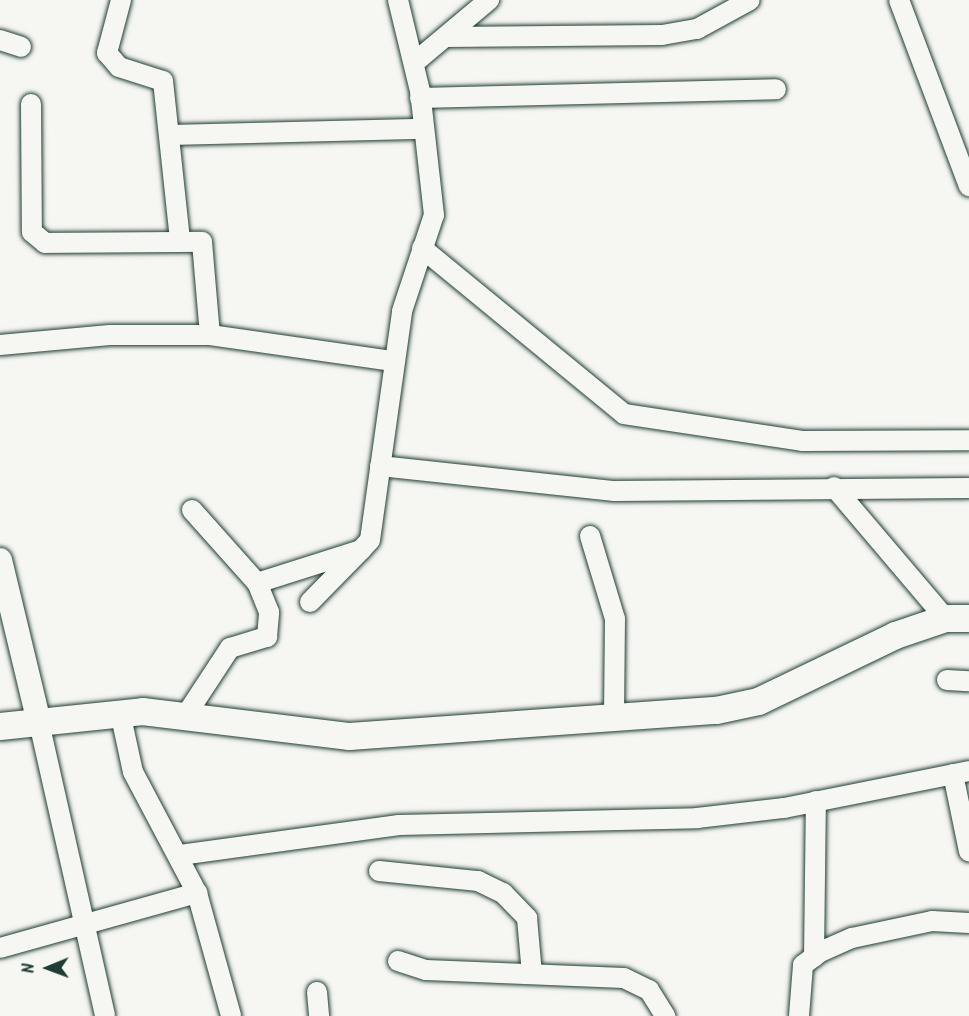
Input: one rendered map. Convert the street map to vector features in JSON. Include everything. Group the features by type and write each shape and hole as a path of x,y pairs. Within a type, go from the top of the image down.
{"main road":[{"path":"0,726 38,718 120,712 348,736 614,715 716,710 758,701 895,635 957,618"}],"street":[{"path":"121,0 106,53 119,67 163,81 180,240"},
{"path":"310,602 361,550 374,528 393,361 434,207 415,62 398,0"},
{"path":"415,62 489,0"},
{"path":"446,37 662,34 697,29 750,0"},
{"path":"899,0 963,152 969,186"},
{"path":"0,40 21,47"},
{"path":"420,98 776,89"},
{"path":"31,104 30,221 38,239 202,242 206,249 210,335"},
{"path":"170,135 424,129"},
{"path":"422,248 624,414 802,441 969,440"},
{"path":"0,345 110,335 210,335 393,361"},
{"path":"380,466 615,490 969,488"},
{"path":"834,487 957,618"},
{"path":"184,718 230,648 267,637 269,612 257,583 192,510"},
{"path":"590,536 615,619 614,715"},
{"path":"257,583 361,550"},
{"path":"0,560 105,1016"},
{"path":"947,680 969,681"},
{"path":"120,712 133,772 180,855 197,893 231,1016"},
{"path":"180,855 399,825 697,818 816,801 961,773 969,851"},
{"path":"814,957 816,801"},
{"path":"379,871 478,881 503,893 527,918 532,974"},
{"path":"0,948 84,921 197,893"},
{"path":"799,1016 798,984 803,965 814,957 852,938 932,921 969,923"},
{"path":"0,935 21,942"},
{"path":"398,961 426,970 624,978 649,990 665,1016"},
{"path":"317,992 320,1016"}]}
